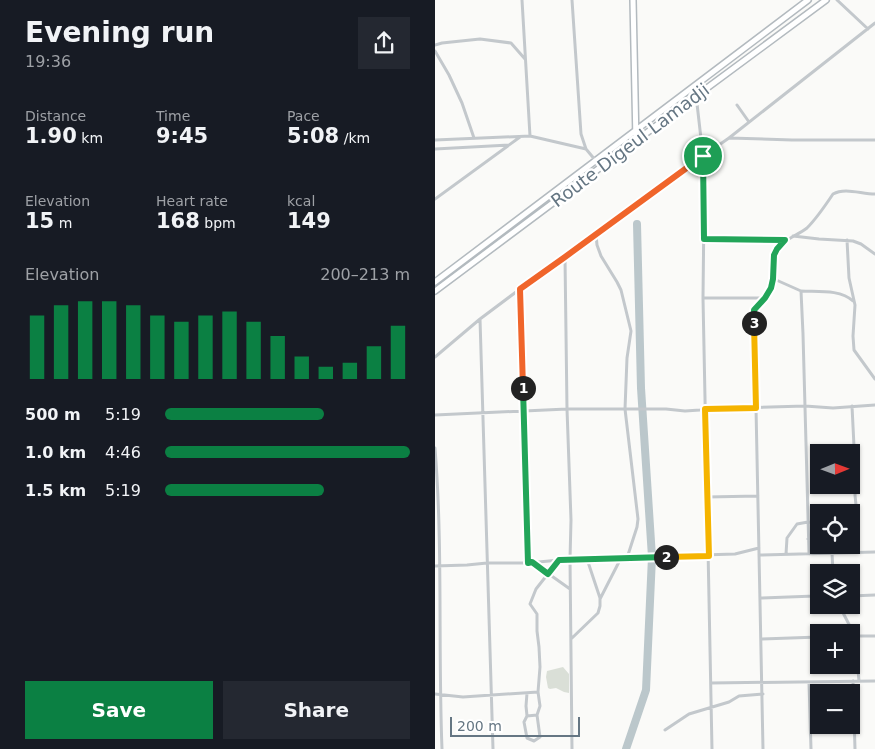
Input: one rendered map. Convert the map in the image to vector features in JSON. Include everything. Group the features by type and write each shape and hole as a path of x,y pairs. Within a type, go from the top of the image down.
{"main road":[{"path":"633,0 636,142"},
{"name":"Route Digeul Lamadji","path":"435,282 808,0"},
{"name":"Route Digeul Lamadji","path":"435,291 826,0"}],"street":[{"path":"522,0 530,136"},
{"path":"572,0 581,134 586,149 601,168"},
{"path":"837,0 868,29"},
{"path":"435,357 480,319 520,289 729,138 875,23"},
{"path":"435,45 480,39 511,43 525,60"},
{"path":"435,50 453,82 474,138"},
{"path":"696,95 703,156 703,298 711,749"},
{"path":"737,105 749,122"},
{"path":"435,140 530,136 586,149"},
{"path":"435,199 520,137"},
{"path":"729,138 875,140"},
{"path":"435,149 510,144"},
{"path":"763,749 754,310 765,298 773,284 774,255 785,240 806,228 836,192 846,191 875,194"},
{"path":"596,235 601,256 621,290 631,331 627,358 625,409 638,519 627,558"},
{"path":"792,236 853,241 875,254"},
{"path":"704,239 785,240"},
{"path":"847,240 849,278 855,305 854,350 875,379"},
{"path":"565,257 571,520 572,749"},
{"path":"773,279 801,290 836,293 847,296 854,301"},
{"path":"520,289 530,562"},
{"path":"760,555 809,553 801,290"},
{"path":"703,298 765,298"},
{"path":"480,319 493,749"},
{"path":"435,415 567,409 700,410 805,406 833,408 875,405"},
{"path":"852,406 856,504"},
{"path":"435,448 440,566 441,749"},
{"path":"707,497 758,496"},
{"path":"786,554 787,538 797,524 808,522"},
{"path":"435,566 467,566 487,563 570,559 709,556 735,554 759,548"},
{"path":"860,552 875,552"},
{"path":"600,599 621,558"},
{"path":"571,638 598,612 601,606 587,559"},
{"path":"527,693 527,716 524,722 527,738 534,741 540,737 537,714 540,706 538,692 540,667 537,614 530,604 536,589 559,560"},
{"path":"530,562 570,590"},
{"path":"860,596 875,595"},
{"path":"761,598 810,596"},
{"path":"435,633 440,632"},
{"path":"860,636 875,636"},
{"path":"761,639 810,637"},
{"path":"858,674 859,681"},
{"path":"853,681 855,749"},
{"path":"711,683 875,681"},
{"path":"806,749 811,748 809,682"},
{"path":"435,694 463,697 538,692"},
{"path":"665,730 689,714 729,702 739,696 763,694"},
{"path":"527,716 537,714"}],"shaded area":[{"path":"563,667 569,674 569,693 556,688 548,688 547,671"}],"waterway":[{"path":"626,749 646,690 652,557 641,388 637,224"}],"route":[{"path":"703,156 704,239 785,240 774,255 773,284 765,298 754,310 756,408 705,409 709,556 559,560 548,574 532,562 528,563 520,289 703,156"}]}
